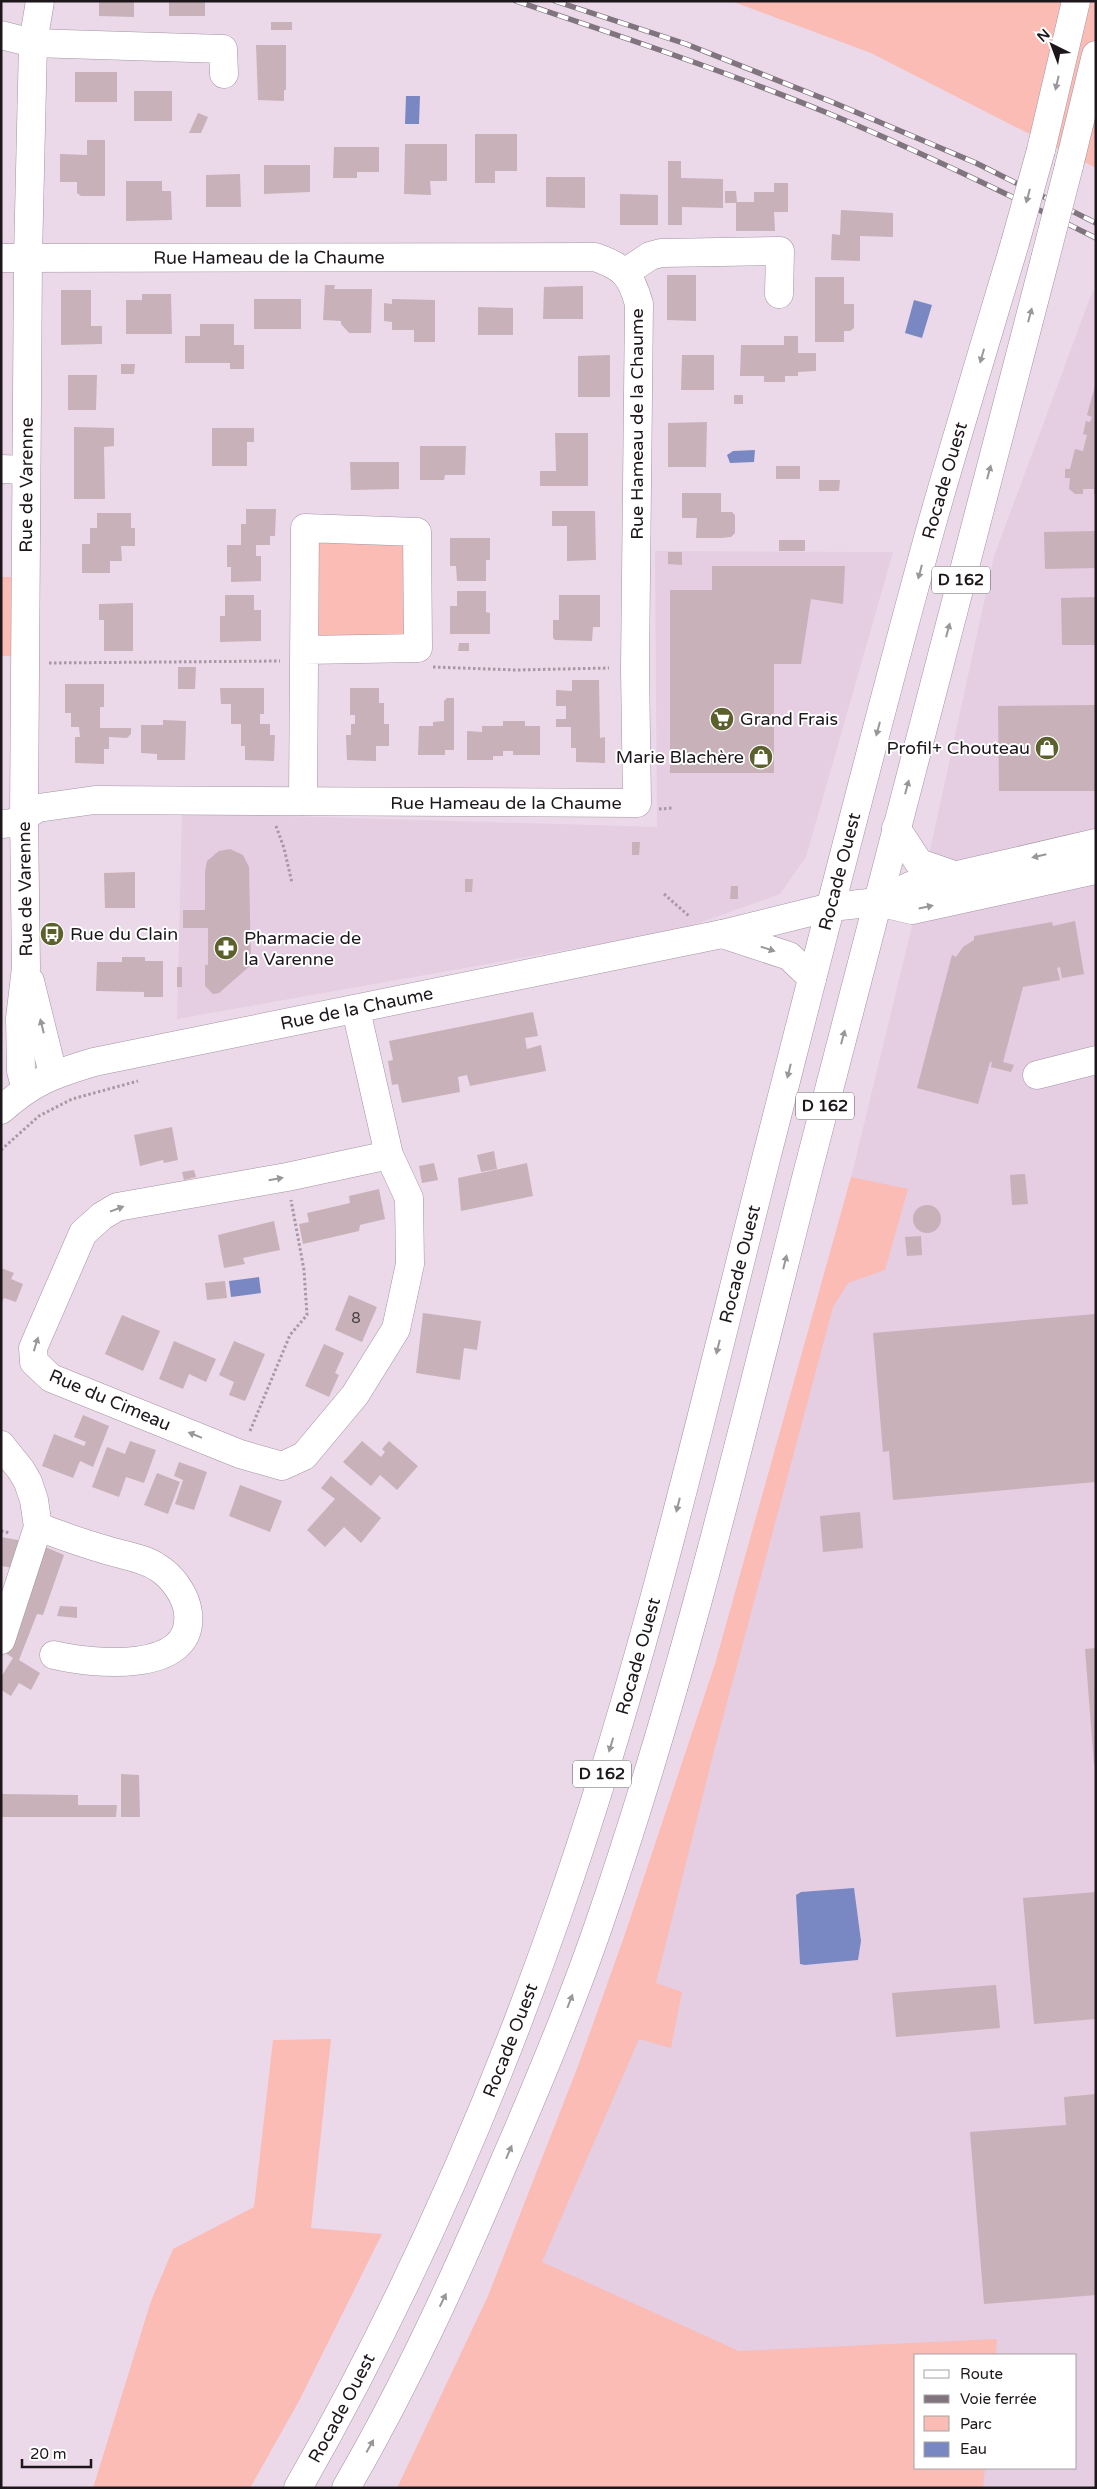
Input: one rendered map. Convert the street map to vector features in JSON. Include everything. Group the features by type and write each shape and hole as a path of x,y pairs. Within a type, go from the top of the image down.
{"street":[{"name":"Rue de Varenne","path":"40,1 33,43 14,258 13,820 26,968 53,1074"},
{"name":"Rocade Ouest","path":"298,2488 335,2423 423,2245 494,2081 558,1914 612,1743 661,1574 812,978 932,525 1041,150 1076,1"},
{"path":"1,35 33,43 223,49 224,74"},
{"name":"D 162","path":"346,2488 372,2442 462,2261 536,2088 597,1930 653,1754 703,1579 1096,56"},
{"path":"626,272 650,256 661,253 780,252 779,294"},
{"name":"Rue Hameau de la Chaume","path":"13,820 38,808 95,800 637,803 635,658 639,304 635,287 626,272 611,262 595,257 14,258"},
{"path":"303,801 304,650 305,528 417,532 418,648 304,650"},
{"path":"896,828 919,863 954,875"},
{"path":"878,902 910,886 1096,843"},
{"path":"878,902 912,910 1096,870"},
{"name":"Rue de la Chaume","path":"1,1110 26,1090 53,1074 94,1062 722,934 831,906 878,902"},
{"name":"Rue de la Chaume","path":"722,934 790,956 812,978"},
{"name":"Rue de Varenne","path":"1,1057 10,1032 26,968"},
{"name":"Rue de Varenne","path":"26,968 20,1018 21,1071 26,1090"},
{"name":"Rue du Cimeau","path":"356,1010 390,1155 410,1198 410,1264 396,1329 355,1395 304,1456 282,1466 240,1454 51,1378 34,1362 33,1348 83,1233 102,1216 117,1208 150,1200 287,1177 390,1155"},
{"path":"1037,1075 1096,1060"},
{"path":"1,1444 28,1482 34,1500 38,1527 1,1640"},
{"path":"38,1527 157,1566 176,1586 188,1610 189,1623 180,1643 169,1652 157,1657 119,1661 88,1661 54,1655"}],"path":[{"path":"663,809 673,808"},
{"path":"276,827 284,848 292,883"},
{"path":"664,894 687,914"},
{"path":"1,1150 38,1116 72,1099 144,1079"},
{"path":"240,1454 290,1335 307,1315 304,1270 287,1177"}],"shaded area":[{"path":"1093,290 1096,292 1096,2488 411,2488 656,1983 928,860 994,556"},
{"path":"655,551 893,552 806,857 780,894 679,930 177,1019 182,813 657,827"}],"green space":[{"path":"731,1 1096,1 1096,168 871,53"},
{"path":"313,539 410,539 410,640 313,640"},
{"path":"1,577 14,577 18,656 1,656"},
{"path":"851,1177 908,1189 885,1270 848,1283 833,1307 714,1751 656,1983 682,1992 671,2048 639,2039 542,2262 739,2351 997,2339 996,2354 914,2354 914,2469 985,2469 983,2488 397,2488 488,2296 578,2066 625,1934 715,1664"},
{"path":"331,2039 311,2228 382,2234 299,2401 250,2488 93,2488 151,2301 173,2249 254,2207 273,2040"}],"water":[{"path":"406,96 420,96 419,124 405,124"},
{"path":"914,300 932,305 922,338 905,333"},
{"path":"755,450 754,462 730,463 727,455 733,451"},
{"path":"259,1277 261,1293 231,1297 229,1281"},
{"path":"854,1888 861,1941 858,1960 800,1964 796,1895 801,1892"}],"building":[{"path":"99,1 134,1 134,17 99,16"},
{"path":"169,1 205,1 205,16 169,16"},
{"path":"271,22 292,22 292,30 271,30"},
{"path":"256,45 286,45 286,90 284,90 284,101 258,100"},
{"path":"75,72 117,72 117,102 75,102"},
{"path":"134,91 172,91 172,121 134,121"},
{"path":"198,113 208,117 201,133 189,133"},
{"path":"475,134 517,134 517,171 495,171 495,183 475,183"},
{"path":"87,140 105,140 105,196 81,196 77,193 77,182 60,182 60,154 87,155"},
{"path":"405,144 447,144 447,181 430,181 431,195 404,194"},
{"path":"334,147 379,147 379,172 357,172 357,178 333,178"},
{"path":"668,161 681,161 681,178 723,179 723,208 682,207 682,225 668,225"},
{"path":"264,165 310,165 310,192 264,194"},
{"path":"240,174 241,207 206,207 206,175"},
{"path":"546,177 585,177 585,208 546,207"},
{"path":"126,181 162,181 162,191 171,191 172,220 126,221"},
{"path":"774,183 788,183 788,212 774,212 775,231 736,231 736,203 725,203 725,191 736,191 737,202 754,202 754,192 774,192"},
{"path":"620,194 658,195 658,225 620,225"},
{"path":"841,210 893,213 893,237 860,236 860,261 831,260 832,234 840,235"},
{"path":"667,275 696,275 696,321 667,320"},
{"path":"815,277 844,277 844,304 854,304 854,328 850,331 844,331 844,342 815,342"},
{"path":"325,285 335,285 334,289 372,289 371,333 349,333 341,324 341,321 323,320"},
{"path":"583,286 583,319 543,319 544,287"},
{"path":"61,290 91,290 91,326 102,326 102,344 61,345"},
{"path":"142,294 171,294 172,334 126,334 126,300 142,300"},
{"path":"254,299 301,299 301,329 254,329"},
{"path":"392,299 435,300 435,342 414,342 414,330 392,330 392,322 384,321 384,303 392,304"},
{"path":"478,307 513,308 513,335 478,335"},
{"path":"200,324 234,324 234,345 244,345 244,369 230,369 230,363 185,363 185,336 200,336"},
{"path":"784,336 798,336 798,353 816,353 816,371 798,372 798,376 785,376 785,382 764,382 764,376 740,376 741,345 784,345"},
{"path":"610,355 610,397 578,397 578,356"},
{"path":"682,355 714,355 714,390 681,390"},
{"path":"121,364 135,364 134,374 121,374"},
{"path":"68,375 97,375 96,410 68,410"},
{"path":"1095,386 1096,493 1094,494 1094,489 1083,489 1083,494 1075,494 1069,489 1070,478 1065,478 1065,469 1070,469 1075,449 1083,451 1087,435 1083,434 1086,421 1090,422 1092,417 1087,415"},
{"path":"734,395 743,395 743,404 734,404"},
{"path":"707,422 706,467 668,467 668,423"},
{"path":"74,427 114,428 114,446 104,447 105,499 74,499"},
{"path":"212,428 254,428 254,442 247,442 247,466 212,466"},
{"path":"555,433 588,433 588,486 540,486 540,471 556,471"},
{"path":"420,446 466,446 465,475 445,475 444,480 420,480"},
{"path":"350,462 399,462 399,489 351,490"},
{"path":"776,466 800,466 800,479 776,479"},
{"path":"819,480 840,480 839,491 819,491"},
{"path":"682,493 721,493 721,512 732,512 735,515 735,533 731,537 696,538 697,518 682,518"},
{"path":"246,509 276,509 275,536 270,536 270,545 256,545 256,556 261,556 261,581 231,582 231,567 227,567 227,545 241,545 241,524 246,524"},
{"path":"552,511 595,511 596,560 567,561 567,526 552,526"},
{"path":"97,513 131,513 131,528 135,528 135,546 121,546 122,561 110,561 110,573 82,573 82,544 90,544 90,528 97,528"},
{"path":"1096,531 1096,568 1045,569 1044,532"},
{"path":"450,538 490,538 490,560 486,560 486,581 457,581 456,566 450,566"},
{"path":"779,540 805,540 805,551 779,551"},
{"path":"668,552 682,552 682,565 668,564"},
{"name":"Grand Frais","path":"712,566 845,566 843,604 811,599 801,664 774,664 774,773 670,773 670,590 712,590"},
{"path":"457,591 486,591 486,612 490,613 490,634 450,634 450,606 457,606"},
{"path":"225,595 254,595 254,610 261,610 261,641 220,642 220,616 225,616"},
{"path":"559,595 600,595 600,627 593,627 592,641 555,640 553,638 553,620 559,620"},
{"path":"1096,597 1096,645 1062,645 1061,598"},
{"path":"133,603 133,651 104,651 104,620 99,620 99,604"},
{"path":"459,643 469,643 469,651 458,651"},
{"path":"178,667 196,667 195,689 178,689"},
{"path":"572,680 599,680 600,738 605,737 605,763 576,762 576,748 571,748 571,727 556,727 556,719 566,719 566,706 556,706 556,690 572,691"},
{"path":"65,684 104,684 104,707 100,707 100,728 131,728 131,734 127,738 109,737 109,749 104,749 104,764 75,763 75,737 80,737 79,727 71,727 71,713 65,713"},
{"path":"220,688 264,688 264,714 260,714 260,724 270,724 270,735 275,735 274,761 245,760 245,746 241,746 241,724 231,724 231,704 221,704"},
{"path":"350,688 379,688 379,703 384,703 384,724 389,724 389,746 376,746 376,761 347,760 346,735 351,735 351,724 355,724 355,715 350,715"},
{"path":"447,698 454,698 454,750 445,750 445,755 418,755 419,726 433,726 433,722 444,721 444,701"},
{"name":"Profil+ Chouteau","path":"1096,705 1096,791 999,791 998,706"},
{"path":"163,720 186,721 185,760 157,760 157,754 141,753 141,725 163,725"},
{"path":"503,721 525,721 525,726 540,726 540,755 513,755 513,751 503,751 503,756 493,756 493,760 467,760 467,731 482,732 482,726 503,726"},
{"path":"632,842 640,842 639,855 632,855"},
{"path":"230,849 243,855 249,867 251,965 219,993 213,994 205,986 205,965 208,965 208,928 183,928 183,910 205,910 205,872 207,861 219,851"},
{"path":"135,872 135,908 105,908 104,873"},
{"path":"465,879 473,879 472,892 465,892"},
{"path":"731,886 738,886 738,899 730,899"},
{"path":"1075,921 1084,974 1062,978 1060,967 1057,968 1060,980 1023,987 1003,1062 1014,1065 1011,1072 991,1067 992,1062 990,1062 978,1104 917,1088 952,955 956,957 963,947 974,940 974,936 1052,922 1053,926"},
{"path":"122,957 145,957 145,961 163,961 163,997 144,997 144,992 96,991 97,962 122,962"},
{"path":"177,967 182,967 182,987 177,987"},
{"path":"533,1012 538,1036 525,1038 527,1049 541,1045 546,1071 470,1086 467,1075 458,1077 460,1092 402,1103 398,1084 392,1085 388,1061 393,1060 389,1041"},
{"path":"172,1127 178,1160 164,1163 163,1160 140,1166 134,1135"},
{"path":"494,1151 497,1169 481,1172 477,1155"},
{"path":"434,1163 438,1180 422,1183 419,1166"},
{"path":"527,1163 533,1196 461,1211 458,1178"},
{"path":"194,1170 196,1177 184,1180 182,1172"},
{"path":"1025,1174 1028,1204 1012,1205 1010,1175"},
{"path":"379,1189 385,1219 360,1225 359,1231 303,1244 299,1224 309,1222 307,1213 350,1203 349,1196"},
{"path":"927,1205 937,1209 941,1219 937,1229 927,1233 917,1229 913,1219 917,1209"},
{"path":"274,1221 280,1250 243,1258 245,1264 224,1268 218,1235"},
{"path":"921,1236 922,1255 907,1256 905,1237"},
{"path":"1,1268 14,1273 11,1279 23,1284 16,1302 4,1298 1,1304"},
{"path":"225,1281 227,1298 207,1300 205,1283"},
{"path":"349,1295 377,1307 362,1342 335,1330"},
{"path":"423,1313 481,1321 477,1350 464,1348 460,1380 416,1373"},
{"path":"1096,1314 1096,1482 893,1500 889,1451 883,1452 873,1333"},
{"path":"122,1315 160,1331 143,1371 105,1354"},
{"path":"174,1341 216,1359 206,1382 189,1374 183,1389 159,1379"},
{"path":"234,1341 265,1354 245,1401 229,1395 234,1382 219,1375"},
{"path":"324,1344 344,1353 335,1373 339,1375 329,1397 305,1386"},
{"path":"83,1415 109,1426 93,1467 80,1461 73,1478 42,1466 54,1434 84,1446 86,1442 74,1437"},
{"path":"130,1441 156,1450 144,1483 126,1477 119,1497 92,1487 107,1447 125,1454"},
{"path":"362,1441 381,1457 385,1452 382,1449 389,1441 418,1466 397,1490 380,1475 371,1486 343,1462"},
{"path":"179,1462 207,1472 194,1510 175,1504 183,1480 174,1476"},
{"path":"157,1473 180,1482 168,1514 144,1505"},
{"path":"331,1476 381,1518 361,1543 344,1527 325,1547 307,1530 335,1499 321,1488"},
{"path":"240,1485 282,1501 270,1532 229,1516"},
{"path":"860,1512 863,1548 823,1552 820,1516"},
{"path":"1,1537 18,1540 20,1544 14,1568 1,1566"},
{"path":"41,1545 64,1555 43,1615 37,1614 19,1660 40,1673 31,1690 19,1683 11,1696 1,1690 1,1677 13,1658 4,1652"},
{"path":"60,1606 77,1607 77,1618 57,1616"},
{"path":"1096,1648 1096,1764 1094,1764 1085,1649"},
{"path":"121,1774 139,1775 140,1817 121,1817"},
{"path":"1,1794 78,1795 78,1805 117,1805 116,1817 1,1817"},
{"path":"1096,1892 1096,2019 1034,2024 1023,1898"},
{"path":"996,1985 1000,2028 896,2037 892,1993"},
{"path":"1096,2094 1096,2295 984,2304 970,2132 1066,2125 1064,2097"}],"railway":[{"path":"516,1 710,68 825,112 928,157 1096,238"},
{"path":"555,1 686,44 832,102 976,163 1096,223"}],"place":[{"name":"Grand Frais","path":"722,719"},
{"name":"Profil+ Chouteau","path":"1047,748"},
{"name":"Marie Blachère","path":"761,757"},
{"name":"Rue du Clain","path":"52,934"},
{"name":"Pharmacie de la Varenne","path":"226,948"}]}
